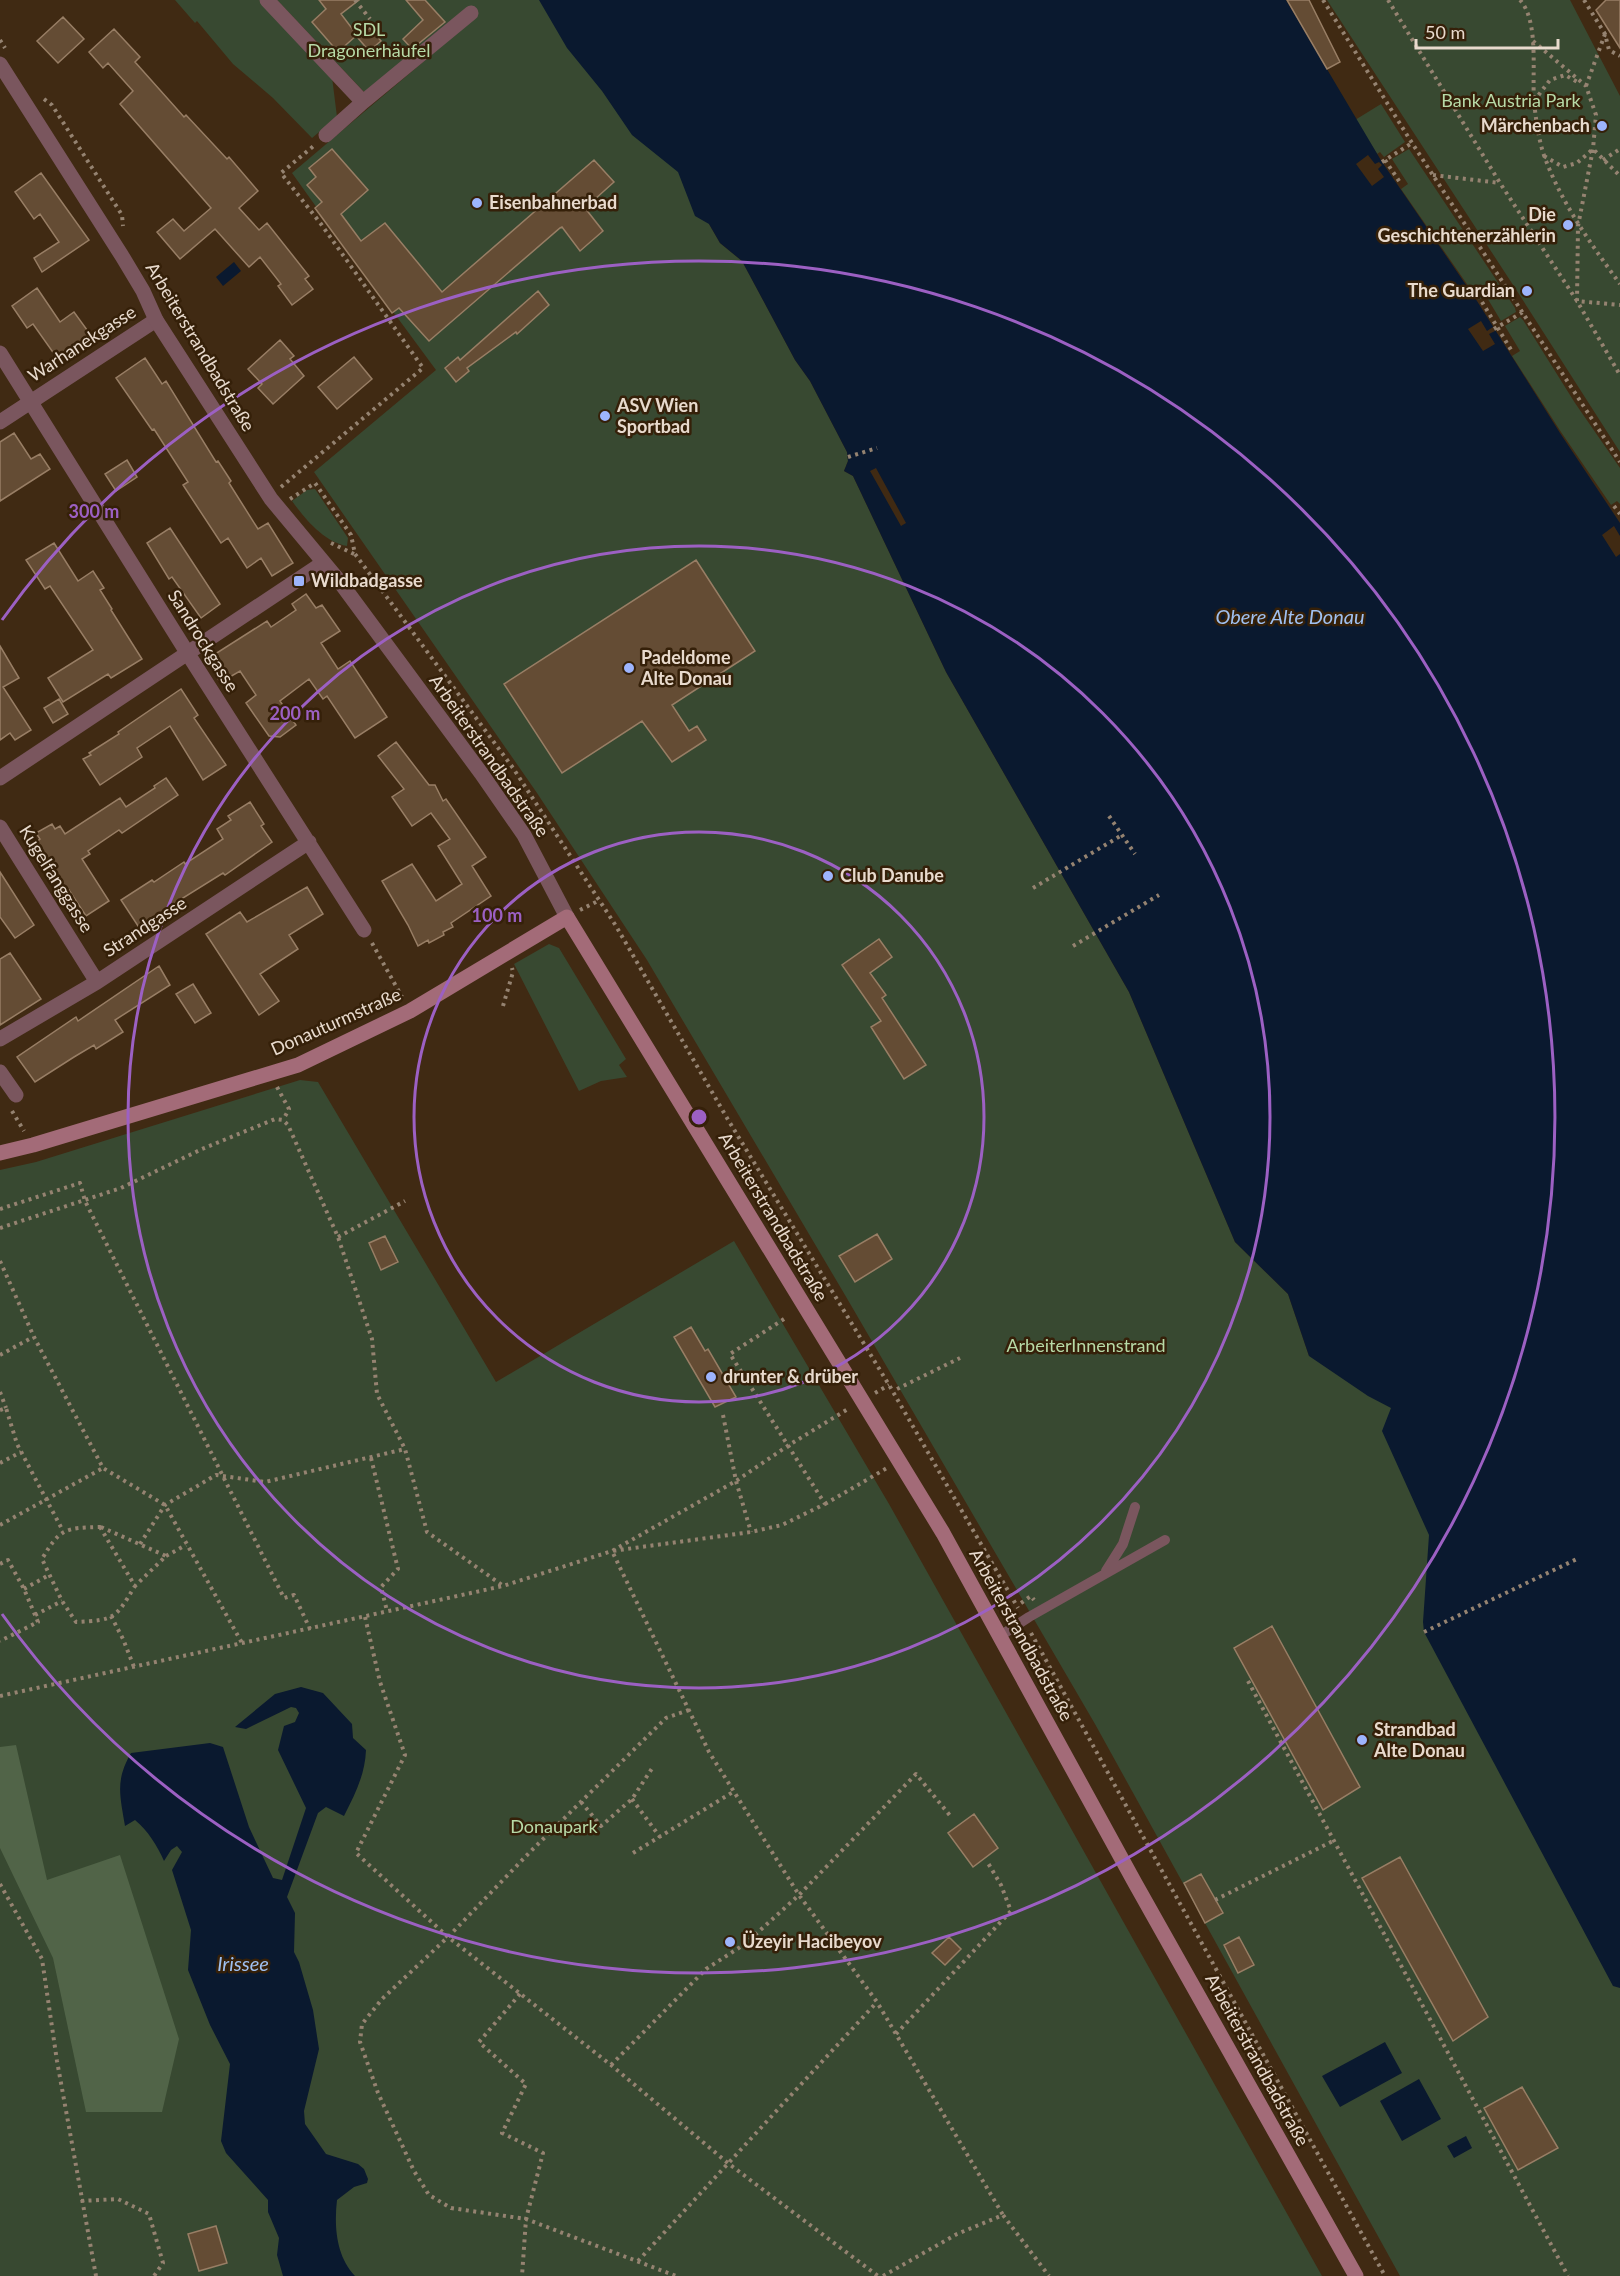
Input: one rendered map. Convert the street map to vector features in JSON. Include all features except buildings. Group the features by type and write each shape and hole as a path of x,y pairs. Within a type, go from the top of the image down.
{"main road":[{"name":"Donauturmstraße","path":"0,1153 297,1065 410,1011 567,917"},
{"name":"Arbeiterstrandbadstraße","path":"567,917 943,1533 1135,1883 1356,2276"}],"street":[{"path":"267,0 363,102"},
{"path":"326,135 471,13"},
{"name":"Arbeiterstrandbadstraße","path":"0,64 122,256 143,291 156,320 271,499 323,562 481,773 524,835 567,917"},
{"name":"Warhanekgasse","path":"0,422 156,320"},
{"name":"Sandrockgasse","path":"0,354 364,930"},
{"path":"0,778 323,562"},
{"name":"Kugelfanggasse","path":"0,827 97,982"},
{"name":"Strandgasse","path":"0,1039 97,982 309,842"},
{"path":"0,1071 16,1095"}],"lane":[{"path":"1104,1574 1123,1544 1135,1508"},
{"path":"1000,1636 1165,1540"}],"path":[{"path":"355,0 370,19"},
{"path":"1323,0 1412,143 1620,462"},
{"path":"1388,0 1500,183 1577,301 1620,375"},
{"path":"1520,0 1526,7 1533,41 1534,101 1544,156 1578,226 1620,284"},
{"path":"1584,0 1605,34 1609,50 1620,56"},
{"path":"1586,86 1605,34"},
{"path":"1533,41 1586,86 1596,115 1593,149 1578,226 1577,301"},
{"path":"1534,101 1550,80 1565,75 1586,86"},
{"path":"280,488 423,368 321,224 281,173 326,135"},
{"path":"1401,184 1383,161 1412,143"},
{"path":"1604,160 1620,148"},
{"path":"1544,156 1563,167 1577,163 1593,149"},
{"path":"1593,149 1620,176"},
{"path":"1433,174 1500,183"},
{"path":"1577,301 1620,305"},
{"path":"1482,302 1496,328 1513,352"},
{"path":"1496,328 1523,312"},
{"path":"848,457 877,448"},
{"path":"288,501 315,483 351,535 355,554 513,768 616,926 722,1108 889,1385 1024,1620 1385,2276"},
{"path":"1614,506 1620,514"},
{"path":"1110,816 1135,854"},
{"path":"1033,888 1122,835"},
{"path":"1073,946 1159,895"},
{"path":"364,930 410,1011"},
{"path":"504,1006 513,972 505,954"},
{"path":"269,1074 289,1109 283,1120"},
{"path":"16,1095 10,1107 25,1132"},
{"path":"0,1228 121,1188 213,1144 276,1119 283,1120 288,1125 338,1237 372,1339 377,1394 405,1449 427,1532 503,1586"},
{"path":"0,1209 80,1183 85,1201 284,1598 294,1595 310,1629"},
{"path":"338,1237 405,1200"},
{"path":"0,1261 34,1337 103,1468 165,1505 242,1643"},
{"path":"784,1319 730,1353 825,1504"},
{"path":"0,1355 34,1337"},
{"path":"897,1389 960,1358"},
{"path":"874,1393 889,1385"},
{"path":"0,1392 21,1452 63,1531"},
{"path":"0,1410 6,1408"},
{"path":"612,1551 736,1481 841,1413"},
{"path":"723,1416 736,1481 751,1532"},
{"path":"140,1544 165,1505 216,1475 265,1482 405,1449"},
{"path":"0,1463 21,1452"},
{"path":"371,1458 398,1569 381,1587 387,1611"},
{"path":"0,1696 503,1586 612,1551 751,1532 782,1525 825,1504 900,1461"},
{"path":"0,1525 103,1468"},
{"path":"166,1556 100,1527 63,1531 54,1538 42,1559 62,1600 76,1622 103,1621 120,1612 135,1586 166,1556 186,1545"},
{"path":"100,1527 135,1586"},
{"path":"612,1551 709,1752 733,1792 799,1894 877,2002 1003,2215 1049,2276"},
{"path":"1424,1632 1579,1558"},
{"path":"0,1564 8,1560 38,1622 0,1641"},
{"path":"24,1589 49,1575"},
{"path":"35,1615 62,1600"},
{"path":"111,1616 134,1667"},
{"path":"365,1617 380,1682 405,1755 356,1853 448,1937 611,2065 729,2164 878,2276"},
{"path":"1248,1682 1568,2276"},
{"path":"676,2276 526,2219 451,2208 429,2195 414,2171 378,2093 360,2042 362,2024 382,1999 448,1937 666,1718 689,1710"},
{"path":"580,1802 601,1826 632,1799 653,1767"},
{"path":"611,2065 706,1969 745,1944 799,1894 916,1774 952,1818"},
{"path":"633,1853 733,1792"},
{"path":"632,1799 660,1837"},
{"path":"1215,1900 1334,1841"},
{"path":"896,2034 1011,1911 1001,1885 988,1863"},
{"path":"0,1884 42,1959 81,2201 96,2276"},
{"path":"520,1994 479,2043 526,2084 502,2133 543,2153 526,2219 522,2276"},
{"path":"638,2261 877,2002"},
{"path":"81,2201 118,2199 149,2214 163,2263 154,2276"},
{"path":"883,2276 957,2234 1003,2215"}],"green space":[{"path":"175,0 260,0 332,77 337,117 312,138 273,98 233,64 197,21 195,23"},
{"path":"277,0 737,0 709,224 720,243 742,261 795,360 810,381 847,452 848,461 844,471 853,476 946,672 1129,992 1235,1242 1288,1294 1309,1356 1620,1229 1620,2276 1400,2276 1095,1724 647,960 537,793 314,472 436,370 392,313 292,173 475,18 366,94"},
{"name":"Bank Austria Park","path":"1327,0 1570,0 1620,96 1620,452 1517,291"},
{"path":"1381,104 1405,142 1384,157 1380,152 1377,154 1355,120"},
{"path":"1409,149 1515,308 1516,312 1501,321 1486,296 1478,300 1401,189 1408,184 1392,159"},
{"path":"1520,317 1620,468 1620,504 1617,501 1611,505 1512,356 1520,351 1505,326"},
{"path":"315,489 348,538 347,546 323,535 292,501 307,490"},
{"path":"549,944 559,948 626,1059 619,1065 627,1077 601,1081 579,1091 514,964"},
{"name":"Donaupark","path":"300,1080 318,1082 496,1382 734,1241 889,1504 1322,2276 0,2276 0,1170 36,1162"},
{"path":"16,1745 47,1880 120,1855 179,2039 162,2112 86,2112 53,1958 0,1848 0,1747"}],"water":[{"name":"Obere Alte Donau","path":"539,0 1286,0 1382,162 1477,301 1620,523 1620,1988 1613,1986 1424,1632 1429,1535 1382,1431 1391,1408 1368,1396 1309,1356 1288,1294 1235,1242 1129,992 946,672 853,476 844,471 848,461 847,452 810,381 795,360 742,261 720,243 709,224 695,216 678,172 632,135 602,91 567,48"},
{"path":"234,262 241,271 223,286 216,277"},
{"name":"Irissee","path":"301,1687 323,1693 352,1724 353,1738 366,1750 362,1776 344,1816 326,1807 318,1813 287,1897 295,1913 294,1952 313,2010 319,2049 304,2111 305,2124 326,2154 358,2164 364,2169 368,2179 367,2183 354,2187 337,2200 336,2220 340,2250 355,2276 283,2276 277,2255 279,2238 268,2212 268,2200 226,2153 221,2141 230,2064 210,2025 188,1970 191,1930 172,1870 182,1852 177,1846 171,1850 164,1861 152,1839 135,1820 125,1826 120,1797 123,1772 131,1753 210,1743 223,1747 249,1827 273,1878 282,1880 306,1808 278,1750 284,1726 295,1722 299,1713 296,1708 291,1707 246,1729 235,1727 275,1694"},
{"path":"1385,2042 1402,2073 1340,2107 1322,2076"},
{"path":"1419,2079 1441,2119 1402,2141 1380,2101"},
{"path":"1466,2136 1472,2148 1454,2158 1447,2146"}],"pier":[{"path":"1368,155 1375,164 1379,162 1382,165 1378,169 1384,177 1372,186 1356,164"},
{"path":"1481,321 1487,331 1493,327 1495,331 1489,334 1495,344 1483,351 1468,329"},
{"path":"876,468 906,523 901,526 870,471"},
{"path":"1614,526 1620,536 1620,554 1616,557 1602,535"}],"place":[{"name":"Märchenbach","path":"1602,126"},
{"name":"Eisenbahnerbad","path":"477,203"},
{"name":"Die Geschichtenerzählerin","path":"1568,225"},
{"name":"The Guardian","path":"1527,291"},
{"name":"ASV Wien Sportbad","path":"605,416"},
{"name":"Wildbadgasse","path":"299,581"},
{"name":"Padeldome Alte Donau","path":"629,668"},
{"name":"Club Danube","path":"828,876"},
{"name":"drunter & drüber","path":"711,1377"},
{"name":"Strandbad Alte Donau","path":"1362,1740"},
{"name":"Üzeyir Hacibeyov","path":"730,1942"}],"park label":[{"name":"SDL Dragonerhäufel","path":"369,40"},
{"name":"ArbeiterInnenstrand","path":"1086,1346"}]}
